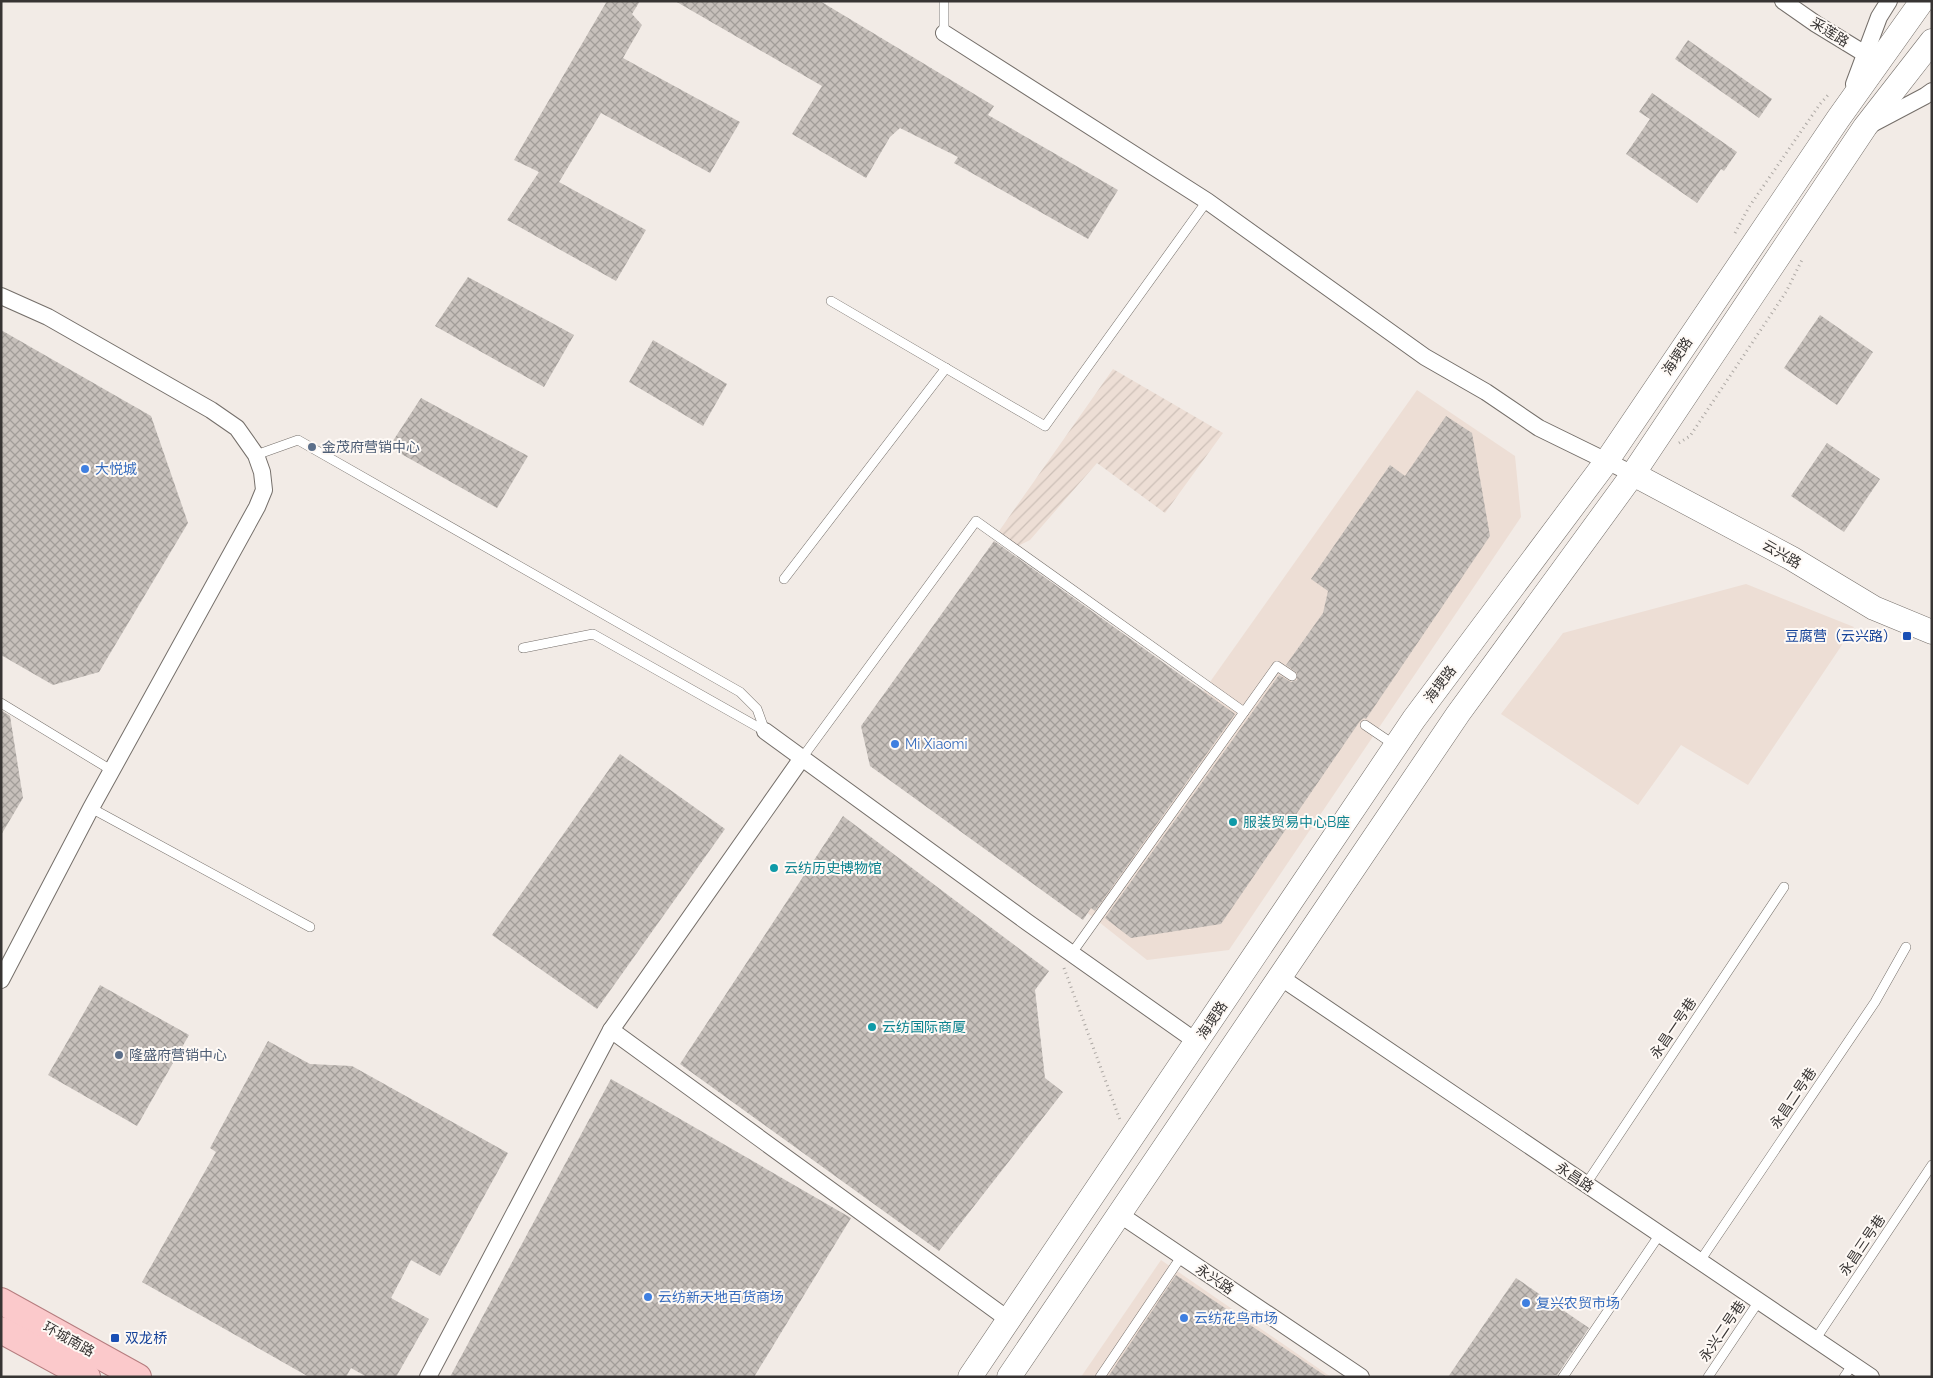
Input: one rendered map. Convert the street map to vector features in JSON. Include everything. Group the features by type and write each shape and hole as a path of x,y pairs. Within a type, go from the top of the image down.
{"main road":[{"name":"海埂路","path":"970,1377 1414,719 1606,462 1844,111 1873,58 1922,1"},
{"path":"1009,1377 1280,978 1382,824 1458,714 1633,474 1865,127 1932,41"},
{"name":"云兴路","path":"1633,474 1791,558 1874,608 1932,632"},
{"name":"环城南路","path":"1,1301 138,1377"},
{"name":"环城南路","path":"2,1332 87,1377"}],"street":[{"name":"采莲路","path":"1783,1 1816,24 1873,58"},
{"path":"1873,58 1879,17 1889,1"},
{"path":"944,33 1207,201 1425,357 1486,392 1539,428 1633,474"},
{"path":"1902,79 1930,95"},
{"path":"1865,127 1930,95"},
{"path":"1,296 48,318 211,410 237,428 256,455 262,472 264,490 257,508 91,808 1,980"},
{"path":"765,732 1197,1042"},
{"path":"428,1377 611,1030 802,758"},
{"name":"永昌路","path":"1280,978 1759,1301 1815,1340 1848,1371 1871,1377"},
{"path":"611,1030 1009,1320"},
{"name":"永兴路","path":"1119,1214 1361,1377"}],"lane":[{"path":"944,1 944,33"},
{"path":"831,301 1045,426 1207,201"},
{"path":"784,580 946,368"},
{"path":"256,455 298,440 740,692 757,709 765,732"},
{"path":"802,758 976,521 1244,712"},
{"path":"523,648 593,634 765,732"},
{"path":"1072,953 1277,666 1292,676"},
{"path":"1,703 112,770"},
{"path":"1365,725 1396,746"},
{"path":"91,808 310,927"},
{"name":"永昌一号巷","path":"1586,1184 1784,887"},
{"name":"永昌二号巷","path":"1700,1261 1875,1002 1906,947"},
{"name":"永昌三号巷","path":"1815,1340 1932,1165"},
{"path":"1563,1377 1660,1234"},
{"path":"1100,1377 1181,1256"},
{"name":"永兴二号巷","path":"1708,1377 1759,1301"}],"path":[{"path":"1053,940 1128,1144"}],"shaded area":[{"path":"1113,369 1223,433 1165,513 1097,463 1030,540 1014,548 997,534"},
{"path":"1417,390 1515,456 1521,517 1229,950 1147,960 1061,892"},
{"path":"1746,584 1854,627 1748,785 1681,745 1638,805 1501,714 1563,633"},
{"name":"云纺花鸟市场","path":"1161,1260 1331,1377 1081,1377"}],"building":[{"path":"607,1 640,1 632,14 642,25 623,58 740,122 710,173 601,113 559,182 646,230 616,281 507,220 539,172 514,160"},
{"path":"675,1 820,1 994,106 988,115 1118,190 1088,239 954,163 958,157 900,128 890,137 866,178 792,134 822,86"},
{"path":"1688,40 1772,99 1759,118 1675,59"},
{"path":"1652,93 1737,152 1724,171 1721,169 1697,203 1626,154 1650,119 1639,112"},
{"path":"468,277 574,335 544,387 435,326"},
{"path":"1820,315 1873,352 1837,405 1784,368"},
{"name":"大悦城","path":"1,330 151,416 188,523 99,672 53,685 1,655"},
{"path":"653,340 727,384 703,426 629,382"},
{"path":"421,398 528,456 497,508 389,447"},
{"path":"1446,416 1472,433 1490,536 1366,719 1364,718 1360,721 1221,924 1131,938 1105,918 1279,675 1291,682 1297,680 1297,673 1286,665 1323,613 1328,591 1311,579 1390,465 1405,476"},
{"path":"1827,443 1880,479 1844,532 1791,496"},
{"path":"994,541 1235,714 1095,911 1091,908 1083,920 870,766 861,726"},
{"path":"1,710 10,716 23,798 1,835"},
{"path":"620,754 725,829 597,1009 492,935"},
{"name":"云纺国际商厦","path":"843,816 1049,971 1035,990 1045,1078 1063,1092 939,1251 680,1064"},
{"name":"隆盛府营销中心","path":"100,985 189,1035 137,1126 48,1075"},
{"path":"268,1041 310,1064 352,1066 508,1153 440,1276 411,1260 391,1298 429,1319 396,1377 367,1377 351,1368 346,1377 309,1377 142,1282 216,1152 210,1148"},
{"name":"云纺新天地百货商场","path":"611,1079 851,1218 754,1377 450,1377"},
{"name":"云纺花鸟市场","path":"1176,1275 1327,1377 1108,1377"},
{"name":"复兴农贸市场","path":"1516,1278 1589,1328 1557,1375 1448,1377"}],"place":[{"name":"金茂府营销中心","path":"312,447"},
{"name":"大悦城","path":"85,469"},
{"name":"豆腐营（云兴路）","path":"1907,636"},
{"name":"Mi Xiaomi","path":"895,744"},
{"name":"服装贸易中心B座","path":"1233,822"},
{"name":"云纺历史博物馆","path":"774,868"},
{"name":"云纺国际商厦","path":"872,1027"},
{"name":"隆盛府营销中心","path":"119,1055"},
{"name":"云纺新天地百货商场","path":"648,1297"},
{"name":"复兴农贸市场","path":"1526,1303"},
{"name":"云纺花鸟市场","path":"1184,1318"},
{"name":"双龙桥","path":"115,1338"}]}
